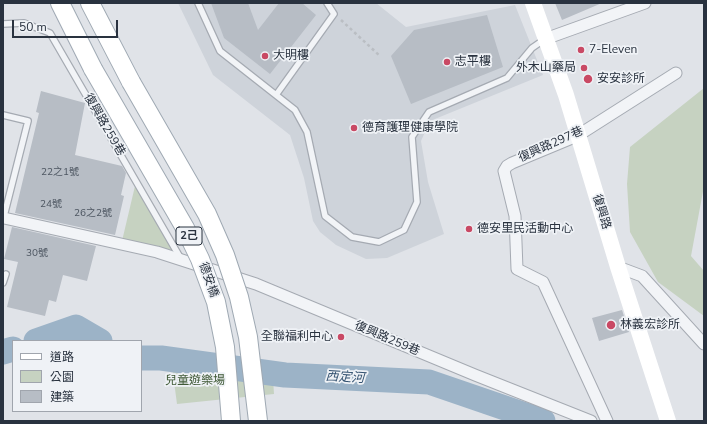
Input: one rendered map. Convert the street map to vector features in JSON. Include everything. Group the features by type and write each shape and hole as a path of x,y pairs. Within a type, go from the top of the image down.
{"main road":[{"name":"德安橋","path":"60,3 94,69 185,228 200,259 216,302 225,347 231,421"},
{"name":"德安橋","path":"90,3 131,82 207,214 225,255 240,297 248,337 258,421"}],"street":[{"path":"545,39 645,3"},
{"name":"復興路","path":"535,4 545,39 566,95 577,136 668,421"},
{"name":"復興路297巷","path":"607,421 543,282 517,269 515,216 504,171 507,166 512,163 577,136 676,73"},
{"name":"復興路259巷","path":"3,218 118,242 182,260 256,284 475,375 591,421"},
{"path":"618,267 642,276 704,344"}],"lane":[{"path":"198,3 220,51 295,110 307,132 325,216 352,238 379,242 404,230 417,202 412,137 429,112 507,78 532,48 545,39"},
{"path":"276,95 334,14 326,3"},
{"name":"復興路259巷","path":"3,24 24,23 50,33 182,260"},
{"name":"復興路259巷","path":"3,115 28,121 3,218"},
{"path":"3,282 6,274"}],"path":[{"path":"334,14 380,56"}],"shaded area":[{"name":"德育護理健康學院","path":"178,3 376,3 406,27 515,5 543,75 430,121 421,141 428,182 444,234 387,258 366,259 336,245 320,232 313,221 304,178 290,135 213,75"}],"green space":[{"path":"704,88 704,186 691,256 704,271 704,316 658,282 630,232 627,184 630,147"},
{"path":"135,186 178,257 122,241"},
{"name":"兒童遊樂場","path":"171,359 272,364 274,394 177,404"}],"building":[{"name":"大明樓","path":"211,3 248,3 258,30 279,3 302,3 316,15 270,74 224,38"},
{"path":"555,3 602,3 562,20"},
{"name":"志平樓","path":"487,15 503,67 411,104 391,56 414,30"},
{"path":"41,91 85,103 75,155 122,166 126,173 121,195 124,196 115,235 15,213 39,113 36,112"},
{"path":"12,227 96,246 87,281 63,275 56,302 49,300 45,316 7,307 18,262 4,259"},
{"name":"林義宏診所","path":"622,310 629,332 599,341 592,318"}],"waterway":[{"name":"西定河","path":"39,340 76,327 98,340"},
{"name":"西定河","path":"3,352 12,349"},
{"name":"西定河","path":"142,358 161,358 285,375 429,382 543,421"}],"place":[{"name":"7-Eleven","path":"581,50"},
{"name":"大明樓","path":"265,56"},
{"name":"志平樓","path":"447,62"},
{"name":"外木山藥局","path":"584,68"},
{"name":"安安診所","path":"588,79"},
{"name":"德育護理健康學院","path":"354,128"},
{"name":"德安里民活動中心","path":"469,229"},
{"name":"林義宏診所","path":"611,325"},
{"name":"全聯福利中心","path":"341,337"}]}
